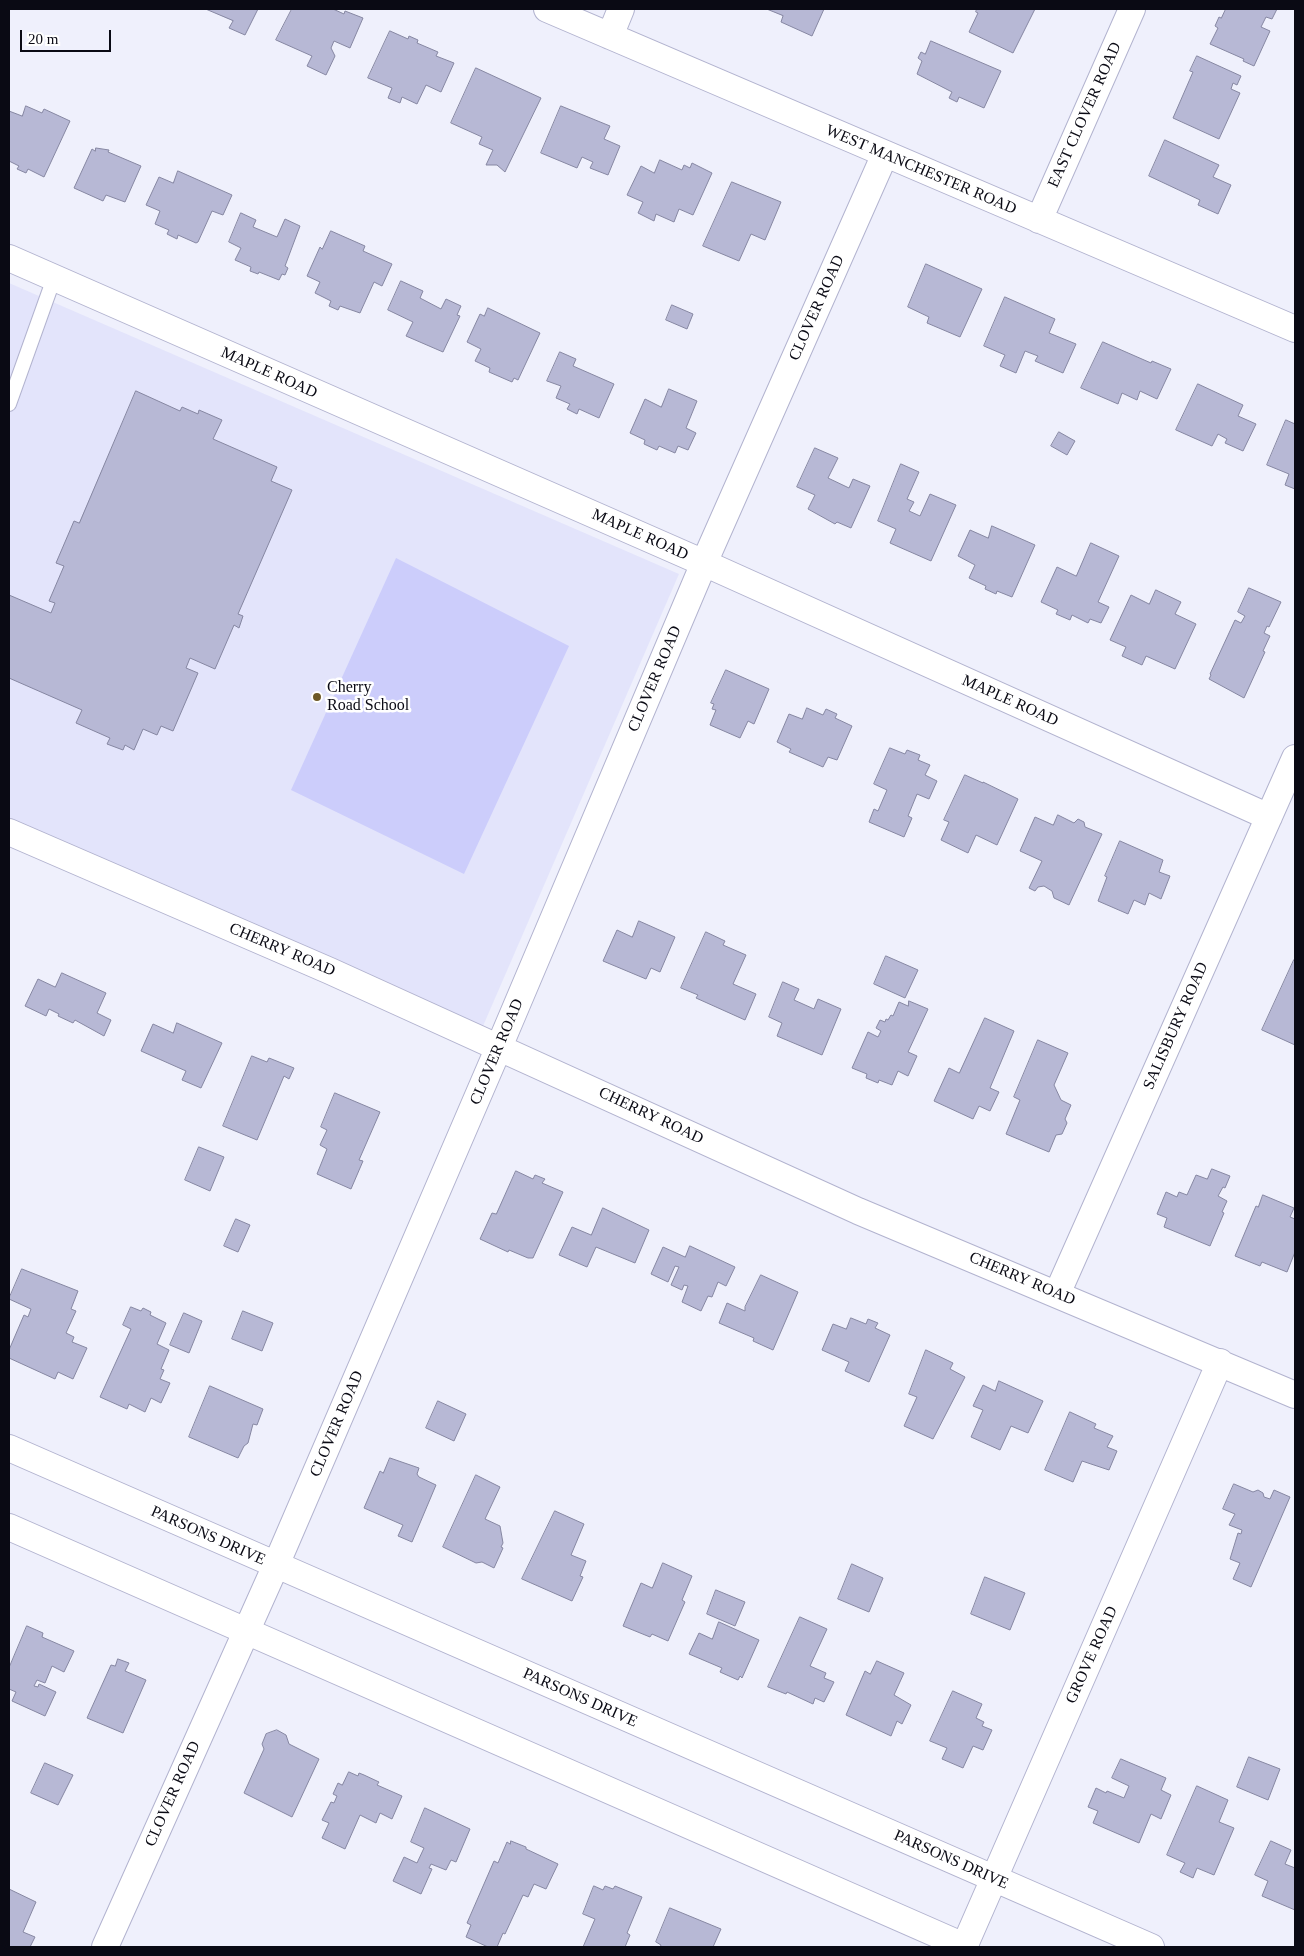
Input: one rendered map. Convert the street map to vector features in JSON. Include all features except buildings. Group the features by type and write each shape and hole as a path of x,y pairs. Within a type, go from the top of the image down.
{"street":[{"name":"WEST MANCHESTER ROAD","path":"547,9 1295,329"},
{"path":"610,36 621,9"},
{"name":"EAST CLOVER ROAD","path":"1039,220 1132,9"},
{"name":"CLOVER ROAD","path":"105,1947 276,1566 704,563 886,154"},
{"name":"MAPLE ROAD","path":"9,258 704,563 1269,817"},
{"name":"SALISBURY ROAD","path":"1057,1294 1295,758"},
{"name":"CHERRY ROAD","path":"9,832 321,967 858,1211 1295,1395"},
{"name":"GROVE ROAD","path":"965,1947 1220,1362"},
{"name":"PARSONS DRIVE","path":"9,1448 1151,1947"},
{"path":"9,1527 965,1947"}],"lane":[{"path":"9,404 54,278"}],"shaded area":[{"name":"Cherry Road School","path":"9,283 679,574 483,1026 9,820"},
{"path":"396,558 569,646 464,874 291,790"}],"place":[{"name":"Cherry Road School","path":"317,697"}]}
